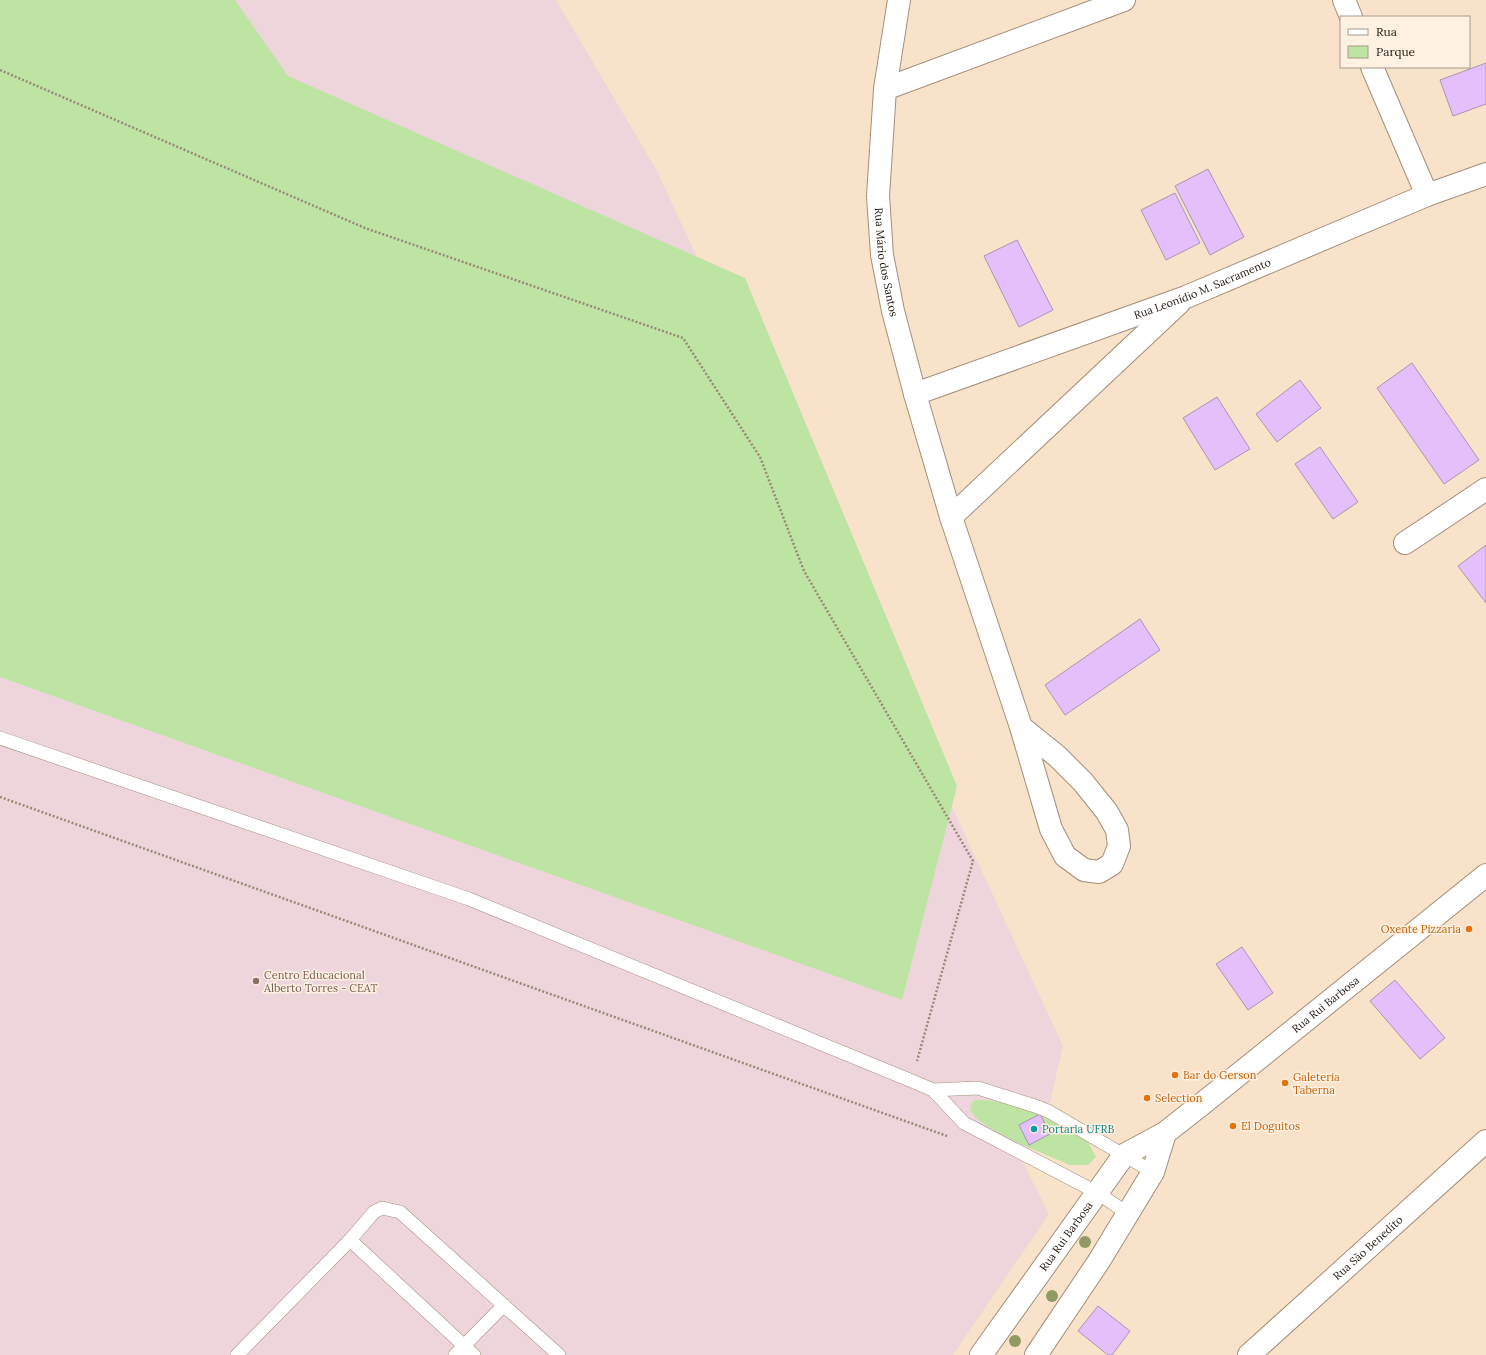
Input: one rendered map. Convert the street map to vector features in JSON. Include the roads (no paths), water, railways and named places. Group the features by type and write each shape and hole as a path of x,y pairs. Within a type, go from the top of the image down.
{"street":[{"name":"Rua Mário dos Santos","path":"899,0 885,89 878,196 882,255 893,311 915,394 951,517 1021,727 1051,829 1065,856 1084,870 1100,872 1112,864 1118,846 1117,830 1107,812 1083,782 1057,756 1021,727"},
{"path":"885,89 1124,0"},
{"path":"1344,0 1351,16"},
{"path":"1372,68 1427,195"},
{"name":"Rua Leonídio M. Sacramento","path":"915,394 1186,297 1427,195 1486,174"},
{"path":"951,517 1186,297"},
{"path":"1405,543 1486,489"},
{"name":"Rua Rui Barbosa","path":"981,1355 1098,1193 1124,1154 1165,1133 1300,1027 1486,875"},
{"path":"1036,1355 1099,1261 1153,1172 1165,1133"},
{"name":"Rua São Benedito","path":"1249,1355 1486,1141"}],"lane":[{"path":"0,738 469,899 912,1081 933,1090 964,1123 1098,1193 1128,1214"},
{"path":"933,1090 978,1088 1035,1106 1048,1111 1153,1172"},
{"path":"237,1355 350,1240 374,1212 382,1208 400,1212 559,1355"},
{"path":"350,1240 460,1350 474,1355"},
{"path":"460,1350 504,1305"}],"place":[{"name":"Oxente Pizzaria","path":"1469,929"},
{"name":"Centro Educacional Alberto Torres - CEAT","path":"256,981"},
{"name":"Bar do Gerson","path":"1175,1075"},
{"name":"Galeteria Taberna","path":"1285,1083"},
{"name":"Selection","path":"1147,1098"},
{"name":"El Doguitos","path":"1233,1126"},
{"name":"Portaria UFRB","path":"1034,1129"}]}
